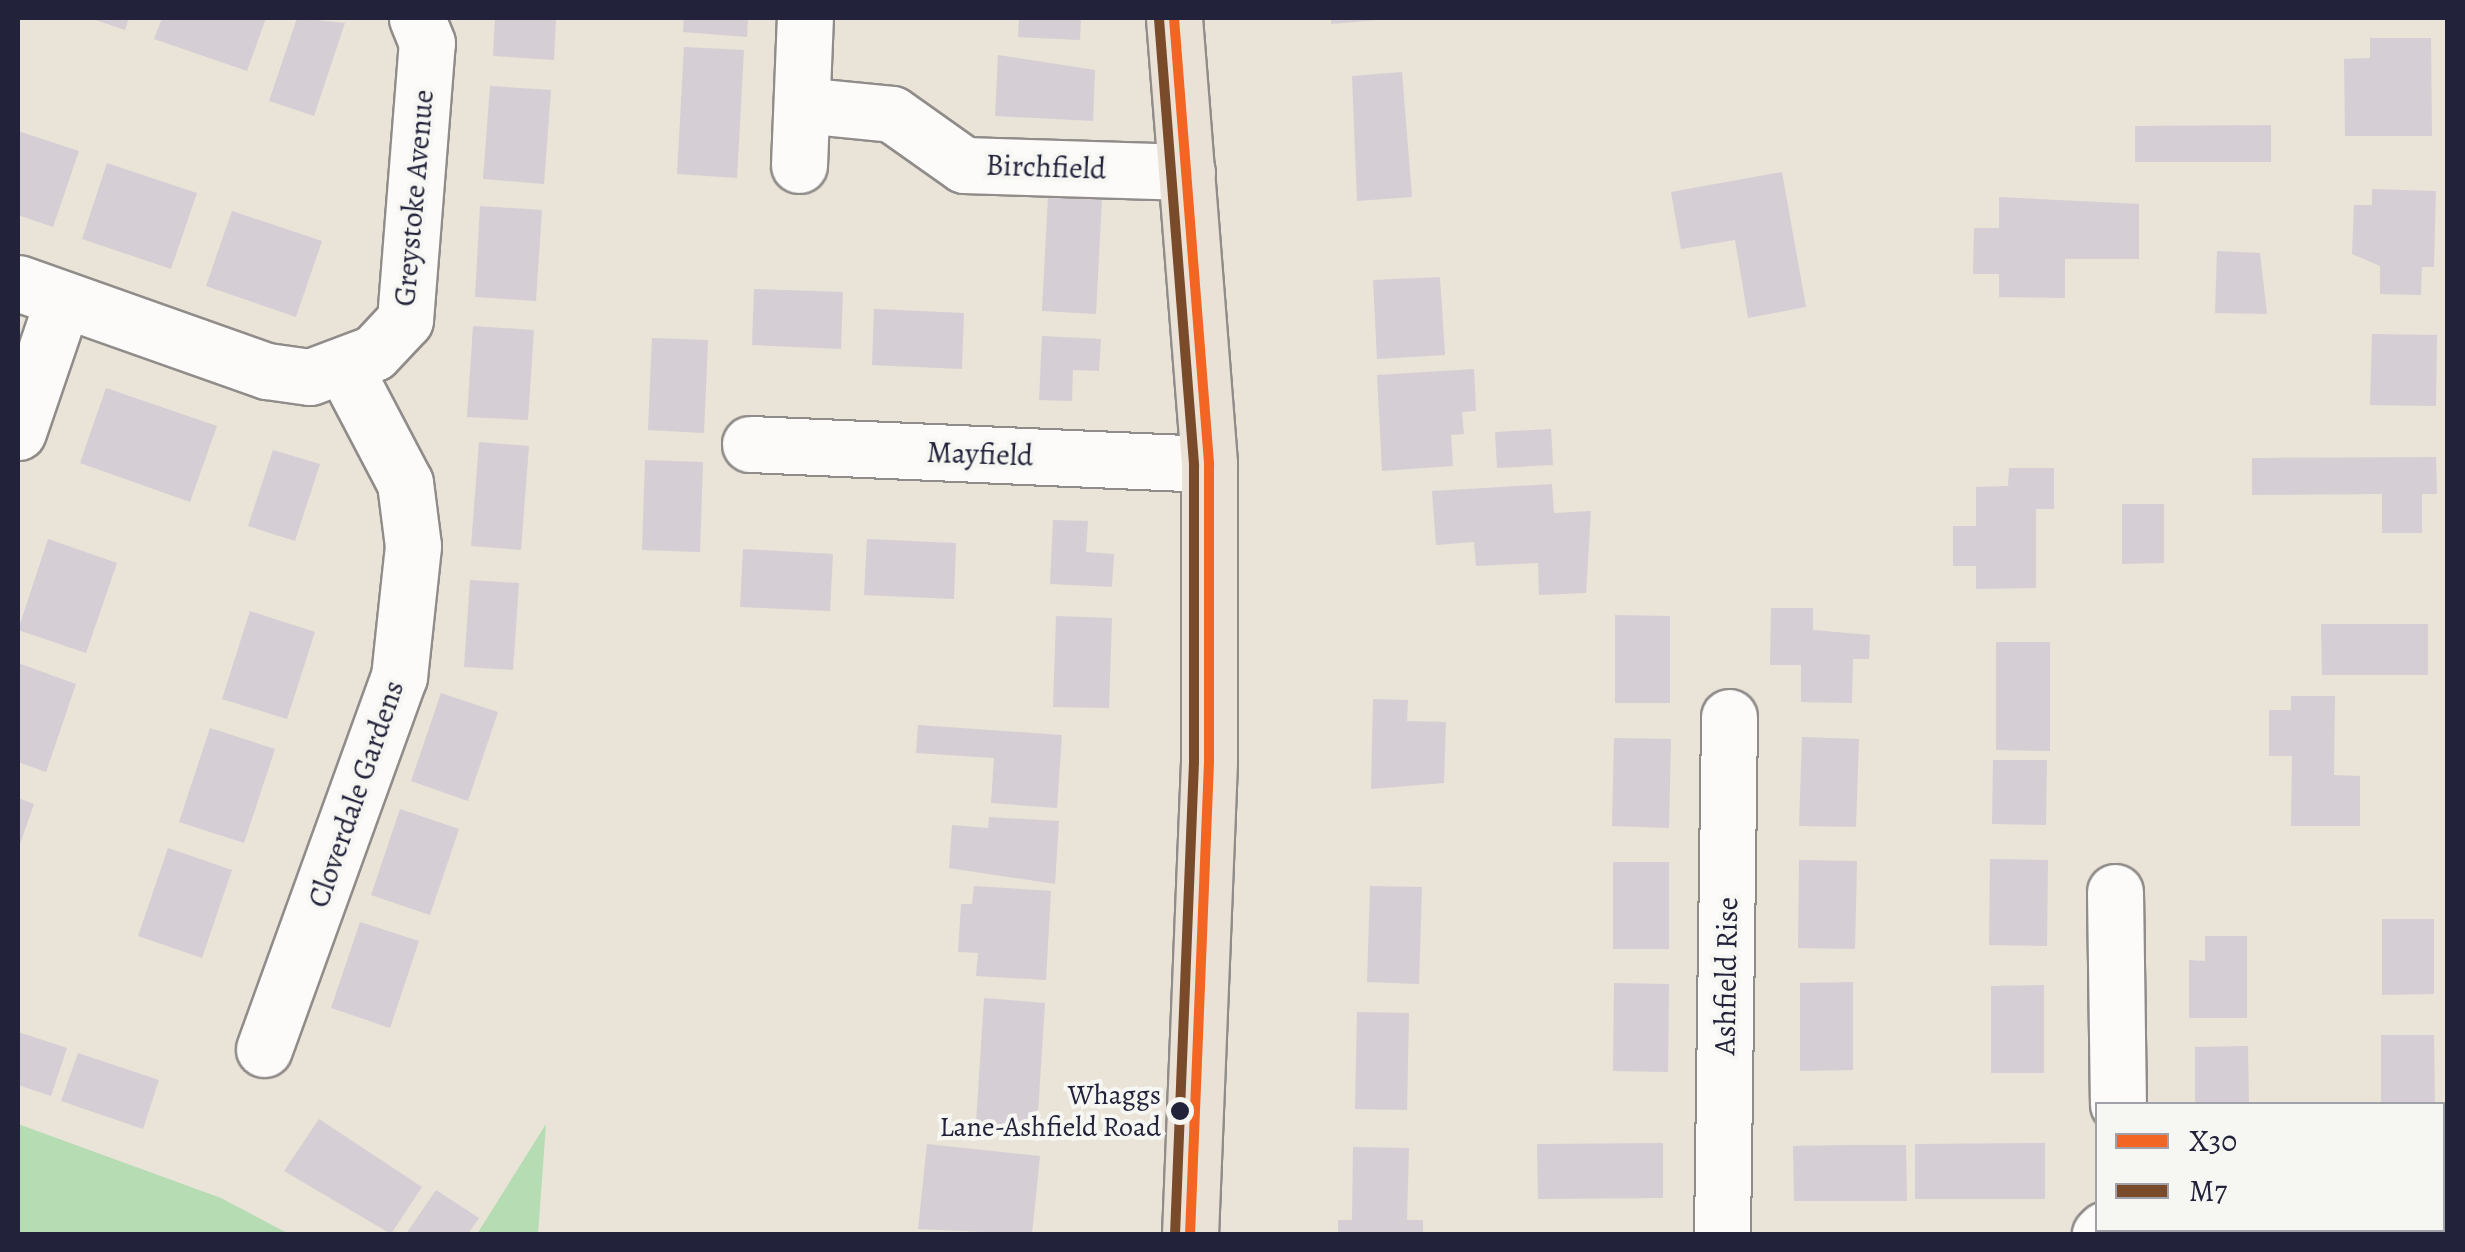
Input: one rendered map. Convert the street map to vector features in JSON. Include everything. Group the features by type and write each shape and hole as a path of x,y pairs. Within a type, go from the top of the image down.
{"main road":[{"path":"1174,18 1209,464 1209,762 1190,1234"}],"street":[{"name":"Greystoke Avenue","path":"40,292 267,371 310,377 374,354 405,320 427,43 417,18"},
{"path":"800,165 805,18"},
{"name":"Birchfield","path":"802,106 892,114 964,165 1187,172"},
{"path":"18,432 40,292"},
{"name":"Cloverdale Gardens","path":"264,1049 399,677 413,546 405,483 344,367"},
{"name":"Mayfield","path":"750,444 1209,464"},
{"name":"Ashfield Rise","path":"1722,1234 1729,717"},
{"path":"2115,892 2118,1102"}],"green space":[{"path":"18,1124 221,1198 289,1234 18,1234"},
{"path":"546,1124 538,1234 477,1234"}],"building":[{"path":"90,18 129,18 125,30"},
{"path":"162,18 266,18 247,71 154,39"},
{"path":"297,18 345,23 314,116 269,101"},
{"path":"495,18 556,18 554,60 493,56"},
{"path":"684,18 748,18 747,37 683,32"},
{"path":"1019,18 1081,18 1080,40 1018,37"},
{"path":"1331,18 1377,18 1377,20 1331,24"},
{"path":"2370,38 2431,38 2432,136 2345,136 2344,59 2370,58"},
{"path":"684,47 744,50 737,178 677,174"},
{"path":"998,55 1095,70 1093,121 995,116"},
{"path":"1402,72 1412,197 1357,201 1352,76"},
{"path":"490,86 551,90 544,184 483,179"},
{"path":"2271,125 2271,162 2135,162 2135,126"},
{"path":"18,131 79,151 53,227 18,215"},
{"path":"107,163 197,193 171,269 82,239"},
{"path":"1782,172 1806,307 1748,318 1735,240 1681,249 1671,192"},
{"path":"2372,189 2436,191 2434,267 2422,267 2421,295 2380,294 2380,266 2352,254 2354,205 2372,205"},
{"path":"1048,196 1102,199 1096,314 1042,311"},
{"path":"1999,197 2139,204 2139,259 2065,259 2065,298 1999,297 1999,274 1973,274 1974,228 1999,228"},
{"path":"480,206 542,210 536,301 475,297"},
{"path":"232,211 322,241 296,317 206,286"},
{"path":"2217,251 2260,253 2267,314 2215,313"},
{"path":"1440,277 1445,355 1377,359 1373,280"},
{"path":"754,289 843,292 841,349 752,345"},
{"path":"874,309 964,313 962,369 872,365"},
{"path":"473,326 534,330 528,420 467,417"},
{"path":"2372,334 2437,335 2436,406 2370,405"},
{"path":"1042,336 1101,339 1099,371 1073,370 1072,401 1039,400"},
{"path":"652,338 708,340 704,433 648,430"},
{"path":"1474,369 1476,411 1462,412 1464,434 1451,435 1453,466 1382,471 1377,375"},
{"path":"106,388 217,426 190,502 80,463"},
{"path":"1551,429 1553,465 1497,468 1495,432"},
{"path":"479,442 529,446 521,550 471,546"},
{"path":"273,450 320,464 295,541 248,526"},
{"path":"2436,457 2437,494 2422,494 2422,533 2382,533 2382,494 2252,495 2252,458"},
{"path":"645,460 703,462 700,552 642,550"},
{"path":"2009,468 2054,468 2054,509 2036,509 2036,588 1976,589 1976,566 1953,566 1953,526 1976,526 1976,487 2008,486"},
{"path":"1552,484 1554,513 1591,511 1586,593 1539,595 1538,563 1476,566 1474,542 1436,545 1432,491"},
{"path":"2122,504 2164,504 2164,563 2122,564"},
{"path":"1053,520 1088,521 1086,552 1114,554 1112,587 1050,584"},
{"path":"48,539 117,563 86,653 18,630"},
{"path":"867,539 956,543 954,599 864,595"},
{"path":"743,549 833,554 830,611 740,607"},
{"path":"470,580 519,583 513,670 464,667"},
{"path":"1771,608 1813,608 1813,630 1870,635 1869,659 1853,659 1852,703 1801,702 1801,665 1770,665"},
{"path":"250,611 315,632 287,719 222,699"},
{"path":"1615,615 1670,616 1670,703 1615,703"},
{"path":"1056,616 1112,618 1109,708 1053,707"},
{"path":"2321,624 2428,624 2428,675 2322,675"},
{"path":"1996,642 2050,642 2050,751 1996,750"},
{"path":"18,663 76,684 46,772 18,762"},
{"path":"441,693 498,712 468,801 411,781"},
{"path":"2291,696 2335,696 2334,775 2360,776 2360,826 2291,826 2292,756 2269,756 2269,710 2291,710"},
{"path":"1373,699 1408,700 1407,721 1446,722 1444,783 1371,789"},
{"path":"918,725 1062,735 1057,808 991,803 994,758 916,753"},
{"path":"210,728 275,749 244,843 179,822"},
{"path":"1802,737 1859,739 1856,827 1799,826"},
{"path":"1614,738 1671,739 1669,828 1612,826"},
{"path":"1993,760 2047,760 2046,825 1992,824"},
{"path":"18,798 34,804 18,850"},
{"path":"400,809 459,829 430,915 371,895"},
{"path":"989,817 1059,821 1055,884 949,868 952,825 988,828"},
{"path":"168,848 232,870 202,958 138,936"},
{"path":"1990,859 2048,860 2047,946 1989,945"},
{"path":"1799,860 1857,861 1855,949 1798,948"},
{"path":"1613,862 1669,862 1669,949 1613,949"},
{"path":"974,886 1051,891 1046,980 976,976 978,953 958,952 961,904 972,904"},
{"path":"1370,886 1422,887 1419,984 1367,982"},
{"path":"2382,919 2434,919 2434,994 2382,995"},
{"path":"360,922 419,941 390,1028 331,1008"},
{"path":"2205,936 2247,936 2247,1018 2189,1018 2189,960 2205,961"},
{"path":"1853,982 1853,1070 1800,1071 1800,983"},
{"path":"1614,983 1669,984 1668,1072 1613,1071"},
{"path":"2044,985 2044,1073 1991,1073 1991,986"},
{"path":"984,998 1045,1003 1037,1128 976,1124"},
{"path":"1357,1012 1409,1013 1407,1110 1355,1109"},
{"path":"18,1032 67,1048 51,1096 18,1085"},
{"path":"2381,1035 2434,1035 2435,1102 2381,1102"},
{"path":"2248,1046 2249,1102 2195,1102 2195,1047"},
{"path":"78,1053 159,1080 143,1129 61,1101"},
{"path":"319,1119 422,1187 391,1234 284,1171"},
{"path":"1663,1143 1663,1198 1538,1199 1537,1144"},
{"path":"2045,1143 2045,1199 1915,1199 1915,1144"},
{"path":"927,1144 1040,1156 1032,1234 918,1229"},
{"path":"1906,1145 1907,1201 1794,1201 1793,1146"},
{"path":"1353,1147 1409,1148 1407,1220 1423,1220 1423,1234 1338,1234 1338,1220 1352,1220"},
{"path":"436,1190 479,1218 468,1234 406,1234"},
{"path":"2177,1232 2230,1232 2230,1234"},
{"path":"2388,1232 2441,1232 2441,1234"}],"transit line":[{"name":"X30","path":"1174,18 1209,464 1209,762 1190,1234"},
{"name":"M7","path":"1159,19 1194,465 1194,762 1175,1233"}],"place":[{"name":"Whaggs Lane-Ashfield Road","path":"1180,1111"}]}
